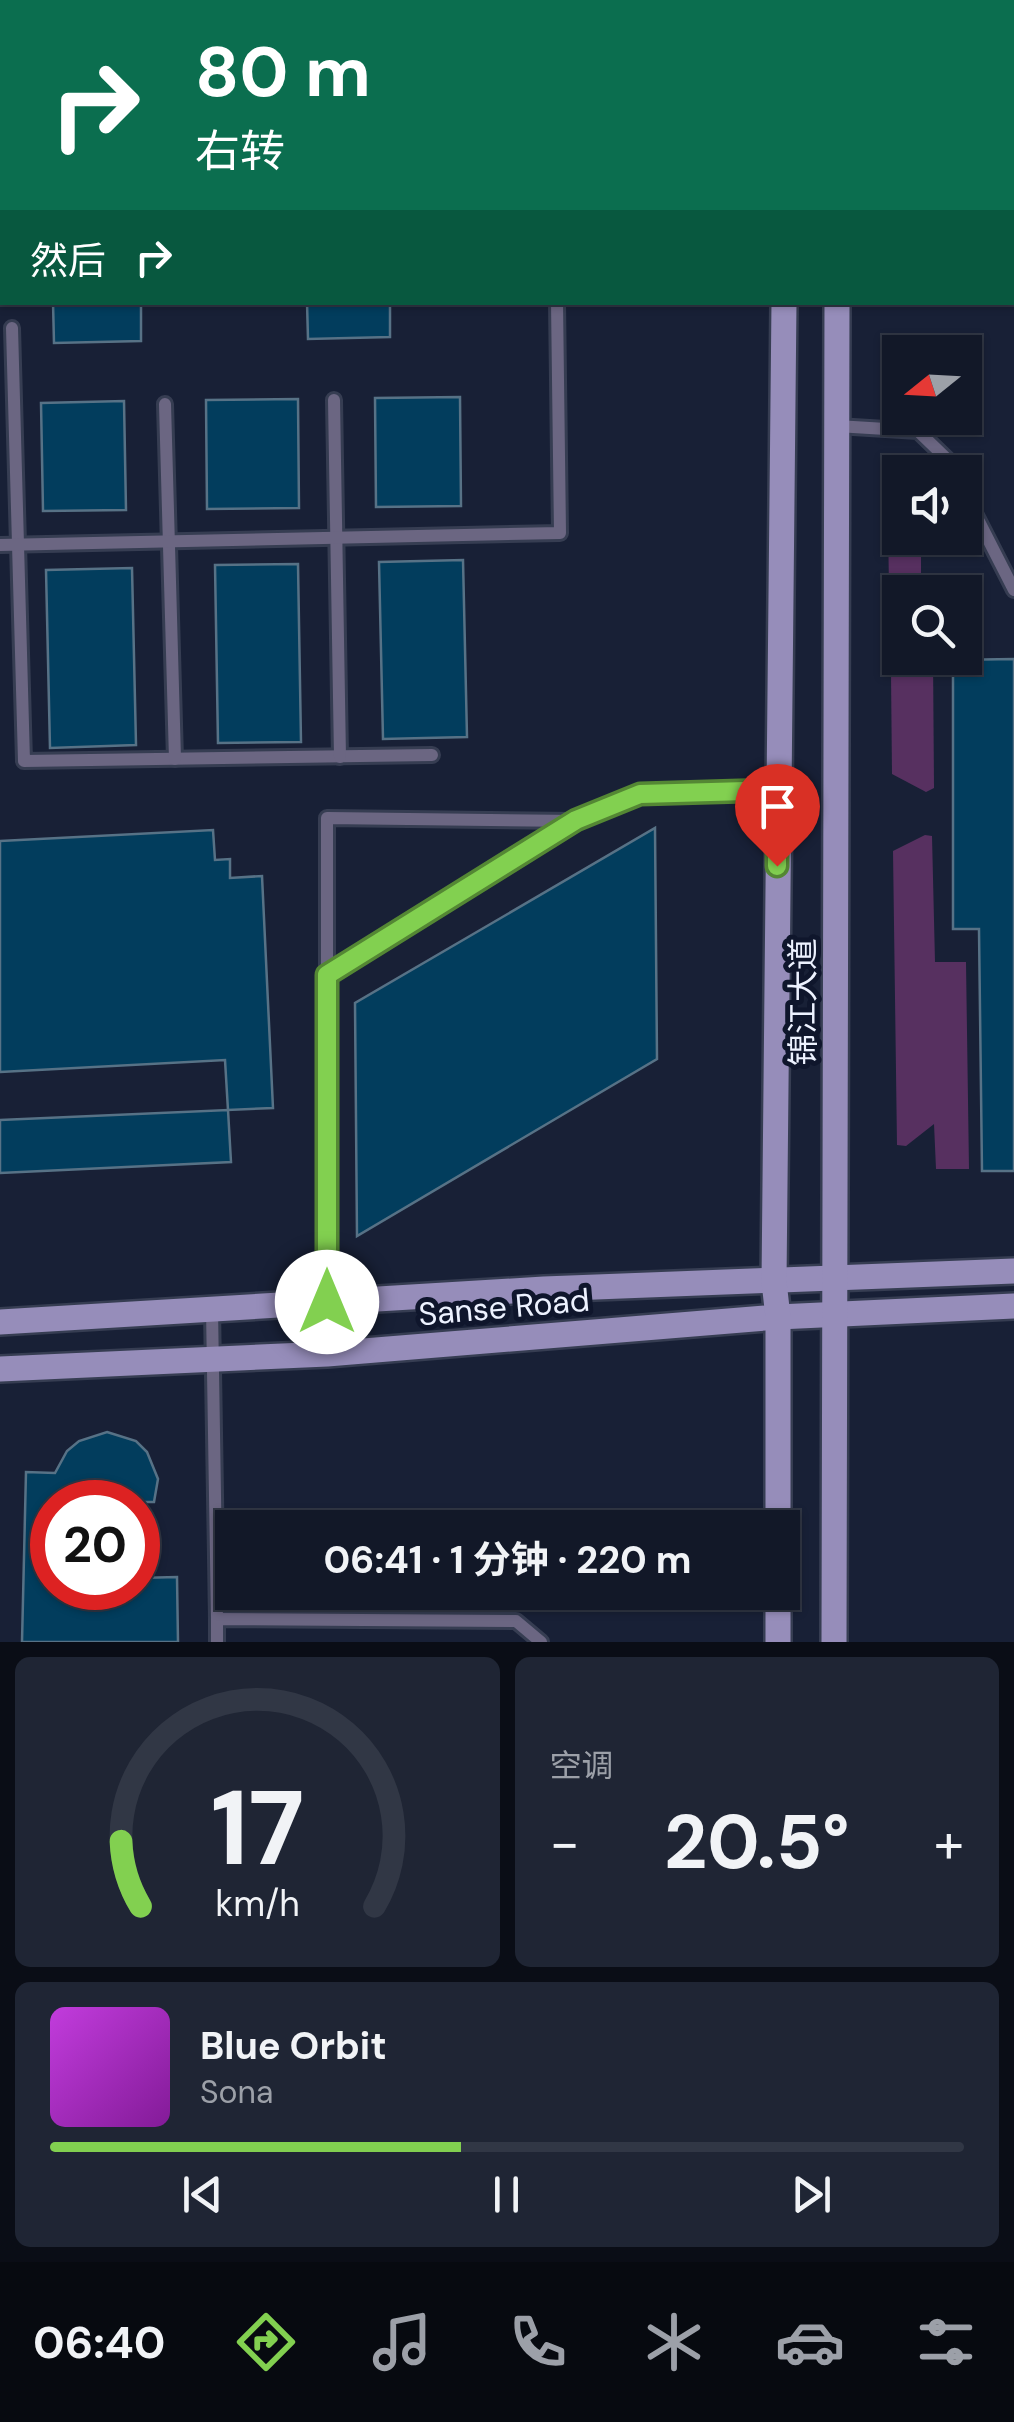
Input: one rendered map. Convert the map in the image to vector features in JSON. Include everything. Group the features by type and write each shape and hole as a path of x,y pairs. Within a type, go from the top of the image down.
{"main road":[{"name":"锦江大道","path":"778,1510 778,1318 774,1282 784,305"},
{"name":"锦江大道","path":"834,1642 837,305"},
{"name":"Sanse Road","path":"0,1322 327,1302 1014,1271"},
{"name":"Sanse Road","path":"0,1369 327,1354 778,1318 1014,1306"},
{"path":"778,1610 778,1642"}],"lane":[{"path":"0,545 560,533 556,305"},
{"path":"12,328 24,761 432,755"},
{"path":"334,400 340,757"},
{"path":"165,404 174,759"},
{"path":"838,426 918,431 943,455"},
{"path":"982,527 1014,590"},
{"path":"327,975 576,820 640,794 777,790"},
{"path":"327,1354 327,818 576,820"},
{"path":"212,1309 217,1642"},
{"path":"218,1619 516,1620 540,1642"}],"shaded area":[{"path":"888,555 921,555 921,575 889,575"},
{"path":"891,675 933,675 934,788 926,792 892,774"},
{"path":"925,835 932,836 935,962 966,962 969,1169 936,1169 934,1124 906,1146 897,1145 893,851"}],"building":[{"path":"53,305 141,305 141,341 54,343"},
{"path":"307,305 390,305 390,337 308,339"},
{"path":"460,397 461,506 376,507 375,398"},
{"path":"298,399 299,508 207,509 206,400"},
{"path":"124,401 126,510 43,511 41,403"},
{"path":"463,560 467,737 383,739 379,562"},
{"path":"298,564 301,742 218,743 215,565"},
{"path":"132,568 136,745 50,748 46,570"},
{"path":"1014,659 1014,1171 982,1171 979,929 953,929 953,675 982,675 982,660"},
{"path":"655,828 657,1059 357,1236 355,1003"},
{"path":"213,830 215,860 230,859 230,878 262,876 273,1108 228,1110 225,1060 0,1072 0,841"},
{"path":"228,1110 231,1162 0,1173 0,1120"},
{"path":"107,1432 136,1441 147,1452 158,1480 30,1480 30,1610 160,1610 160,1577 177,1577 178,1642 22,1642 26,1472 55,1473 67,1451 79,1441"}],"route":[{"path":"327,1302 327,975 576,820 640,794 777,790 777,866"}]}
